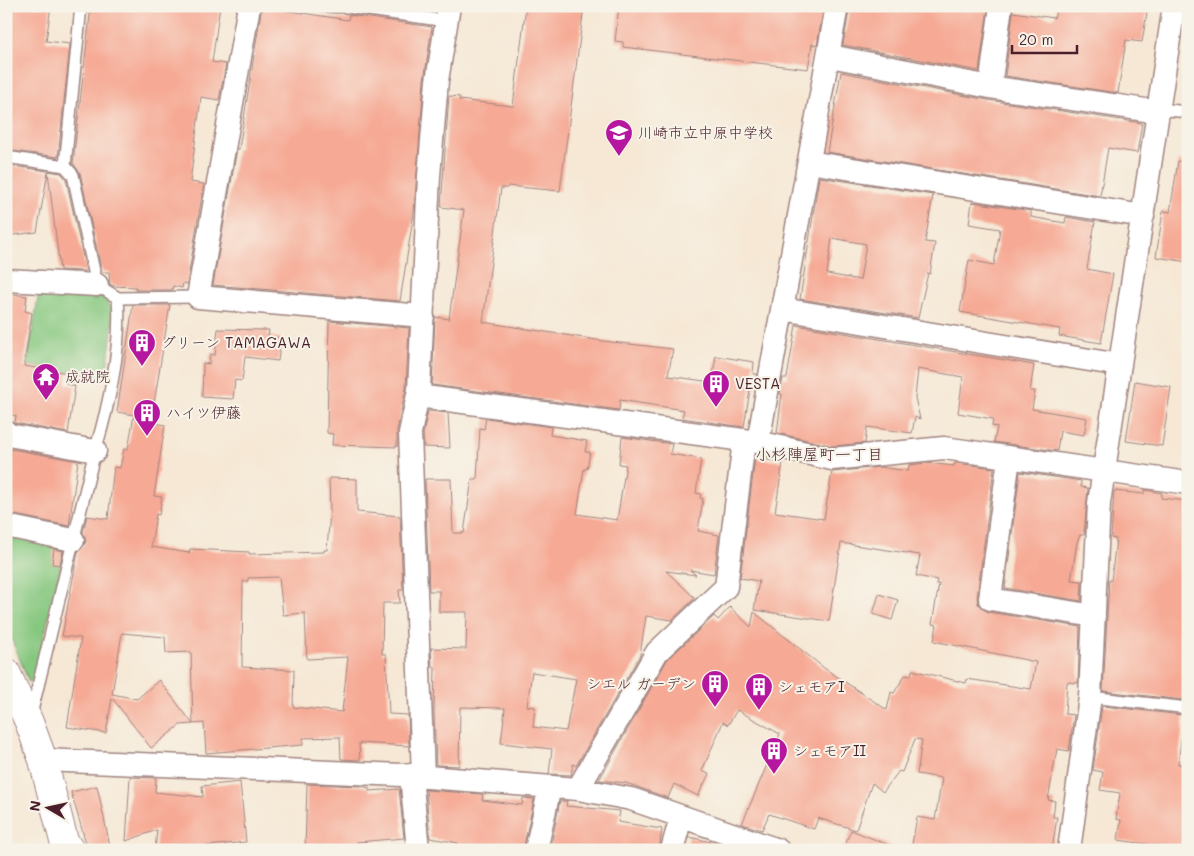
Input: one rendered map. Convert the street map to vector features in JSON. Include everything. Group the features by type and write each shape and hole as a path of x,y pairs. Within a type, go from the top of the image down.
{"street":[{"path":"249,6 198,296 423,316"},
{"path":"578,789 657,652 726,587 751,442 782,308 830,56 837,6"},
{"path":"990,87 1002,6"},
{"path":"1069,850 1090,697 1099,503 1174,6"},
{"path":"418,850 410,433 418,396 429,176 437,81 447,14"},
{"path":"830,56 990,87 1159,110"},
{"path":"809,162 1143,216"},
{"path":"6,280 97,285"},
{"path":"782,308 1120,365"},
{"path":"418,396 751,442 832,459 944,448 1188,483"},
{"path":"6,432 9,435 95,451"},
{"path":"1009,458 990,600 1094,616"},
{"path":"6,526 74,540"},
{"path":"6,672 30,722 43,760 64,841 70,850"},
{"path":"43,760 417,776 578,789 631,799 778,850"},
{"path":"536,850 550,787"},
{"path":"672,850 680,817"}],"lane":[{"path":"65,166 81,6"},
{"path":"323,6 447,14"},
{"path":"1159,110 1188,112"},
{"path":"6,157 65,166 72,175 97,285 118,298 198,296"},
{"path":"30,722 95,451 106,417 120,320 118,298"},
{"path":"1090,697 1188,708"}],"green space":[{"path":"40,285 103,295 114,314 106,378 27,365"},
{"path":"6,532 66,544 35,676 29,683 6,625"}],"building":[{"path":"6,6 51,6 46,41 70,44 58,157 6,150"},
{"path":"91,6 220,6 212,62 226,64 219,100 201,97 190,182 204,184 187,284 183,283 182,288 173,286 172,290 135,290 136,287 113,286 110,284 109,272 102,272 80,173 73,163"},
{"path":"262,6 284,6 283,10 348,20 349,15 432,27 424,80 414,212 400,301 213,285 237,149 239,149"},
{"path":"396,6 423,6 422,10"},
{"path":"526,6 584,6 560,191 508,186 507,188 501,188 483,322 603,341 673,349 668,376 712,382 716,356 754,362 753,374 757,374 754,390 750,389 744,427 682,418 684,410 620,400 619,410 432,385 435,319 436,317 449,319 464,210 441,207 449,96 460,97 459,100 513,106"},
{"path":"619,6 824,6 817,45 812,44 808,69 623,47 623,42 615,41"},
{"path":"850,6 988,8 979,71 843,45"},
{"path":"1058,6 1148,6 1142,42 1126,40 1118,93 1005,76 1013,12 1054,18"},
{"path":"841,72 988,100 1142,123 1137,153 1108,148 1100,196 827,152"},
{"path":"1178,161 1188,162 1188,262 1156,257 1163,211 1170,212"},
{"path":"6,165 61,173 66,179 86,271 60,270 48,172 37,232 6,236 11,200 9,199 10,193 6,193"},
{"path":"819,177 933,195 925,242 935,243 930,274 928,273 918,318 800,299","holes":["832,238 866,244 860,280 827,274"]},
{"path":"972,202 1031,211 1031,217 1065,223 1066,217 1095,222 1087,269 1113,274 1101,343 1059,336 1060,329 960,312 969,260 994,265 1000,229 969,224"},
{"path":"6,293 27,296 25,311 32,313 24,366 68,373 66,384 75,386 68,433 15,423 16,416 6,414"},
{"path":"133,305 170,305 151,422 165,425 154,496 162,497 159,515 156,514 151,547 189,553 190,549 249,552 249,554 324,552 324,550 327,550 330,511 329,478 357,479 357,512 400,516 403,590 399,590 400,603 383,603 382,654 386,654 389,714 408,715 409,746 359,743 360,760 341,759 340,737 303,738 303,745 206,753 204,723 193,724 180,725 151,748 112,698 106,733 67,727 81,638 62,636 78,552 86,542 83,532 87,516 108,519 114,467 120,468 124,449 128,449 134,415 117,412","holes":["279,577 283,615 305,613 307,659 348,657 342,712 293,707 294,670 242,667 243,581 248,581 248,578","122,633 165,637 166,653 191,652 193,724 159,680 137,699 112,694"]},
{"path":"329,321 409,328 406,388 397,430 397,447 332,445 333,434 327,433"},
{"path":"796,325 1034,365 1030,391 1035,391 1032,409 1087,418 1084,435 1060,431 1057,451 994,442 997,427 992,426 993,419 958,413 963,377 918,369 915,398 920,419 915,417 912,433 867,427 865,443 833,446 777,433 782,394 780,394 783,378 787,378"},
{"path":"218,329 269,330 268,336 281,338 278,361 245,357 242,381 235,380 233,399 202,397 203,363 209,364 210,354 215,355"},
{"path":"1135,381 1171,387 1162,446 1126,441"},
{"path":"428,411 448,413 450,448 424,447 423,434"},
{"path":"486,418 551,427 550,435 587,441 585,452 590,452 587,469 584,469 577,514 617,520 626,465 619,464 622,437 672,444 670,454 701,459 696,493 701,494 700,498 703,499 698,531 719,535 714,574 690,570 696,575 666,571 695,598 672,620 646,616 640,655 576,766 573,764 571,775 549,774 552,749 501,743 505,708 460,707 459,766 436,765 435,667 432,667 431,648 466,649 467,612 439,612 439,591 429,591 425,479 451,479 453,533 464,533 472,479 477,479 480,428 484,429","holes":["532,672 576,679 566,731 533,727 535,707 527,706"]},
{"path":"11,449 78,461 69,526 6,513 6,479"},
{"path":"755,458 783,462 775,512 824,519 832,472 880,467 908,471 909,465 927,463 954,466 955,463 994,468 977,597 978,604 988,612 1080,627 1078,683 1067,682 1065,714 1074,715 1069,751 1057,749 1048,800 1055,801 1053,817 1057,817 1052,850 911,850 917,817 935,820 942,778 917,774 922,740 915,739 902,772 899,771 883,792 872,783 856,830 818,818 814,829 769,814 762,830 742,824 780,734 737,710 728,725 723,722 702,771 709,774 698,796 674,784 668,798 626,783 599,780 667,660 714,616 718,620 730,607 751,627 754,612 824,668 887,710 891,692 894,693 905,675 911,676 912,670 966,683 967,679 1031,689 1036,662 934,641 937,625 932,624 939,584 936,584 937,580 916,576 920,555 841,543 829,621 754,610 759,581 740,578"},
{"path":"1020,472 1081,481 1081,487 1088,488 1084,535 1080,535 1077,542 1071,580 1082,581 1081,601 1005,588"},
{"path":"1144,490 1162,493 1161,498 1188,501 1188,603 1183,635 1188,636 1188,681 1184,700 1103,691 1109,580 1111,581 1116,539 1111,538 1114,491 1144,494"},
{"path":"54,549 63,551 60,565 52,564"},
{"path":"879,594 898,600 892,620 873,614"},
{"path":"1102,706 1182,715 1184,718 1178,764 1188,765 1188,850 1118,840 1121,820 1116,819 1120,793 1100,790 1103,772 1093,770"},
{"path":"130,777 156,778 155,792 203,797 202,786 240,782 246,842 197,847 197,850 155,850 157,830 126,841"},
{"path":"307,784 361,786 369,788 369,791 399,789 404,838 357,842 358,850 305,850"},
{"path":"97,786 110,846 100,850 88,850 71,792"},
{"path":"426,790 481,794 483,795 482,800 522,805 523,798 534,799 523,850 456,850 458,843 430,838"},
{"path":"560,801 567,801 566,806 620,811 618,822 662,829 659,850 550,850"},
{"path":"851,830 899,849 899,850 843,850"},
{"path":"689,837 716,843 715,850 686,850"}],"place":[{"name":"川崎市立中原中学校","path":"619,157"},
{"name":"グリーン TAMAGAWA","path":"142,367"},
{"name":"成就院","path":"46,401"},
{"name":"VESTA","path":"716,408"},
{"name":"ハイツ伊藤","path":"147,437"},
{"name":"シエル ガーデン","path":"715,708"},
{"name":"シェモアI","path":"759,711"},
{"name":"シェモアII","path":"774,775"}],"district":[{"name":"小杉陣屋町一丁目","path":"819,454"}]}
